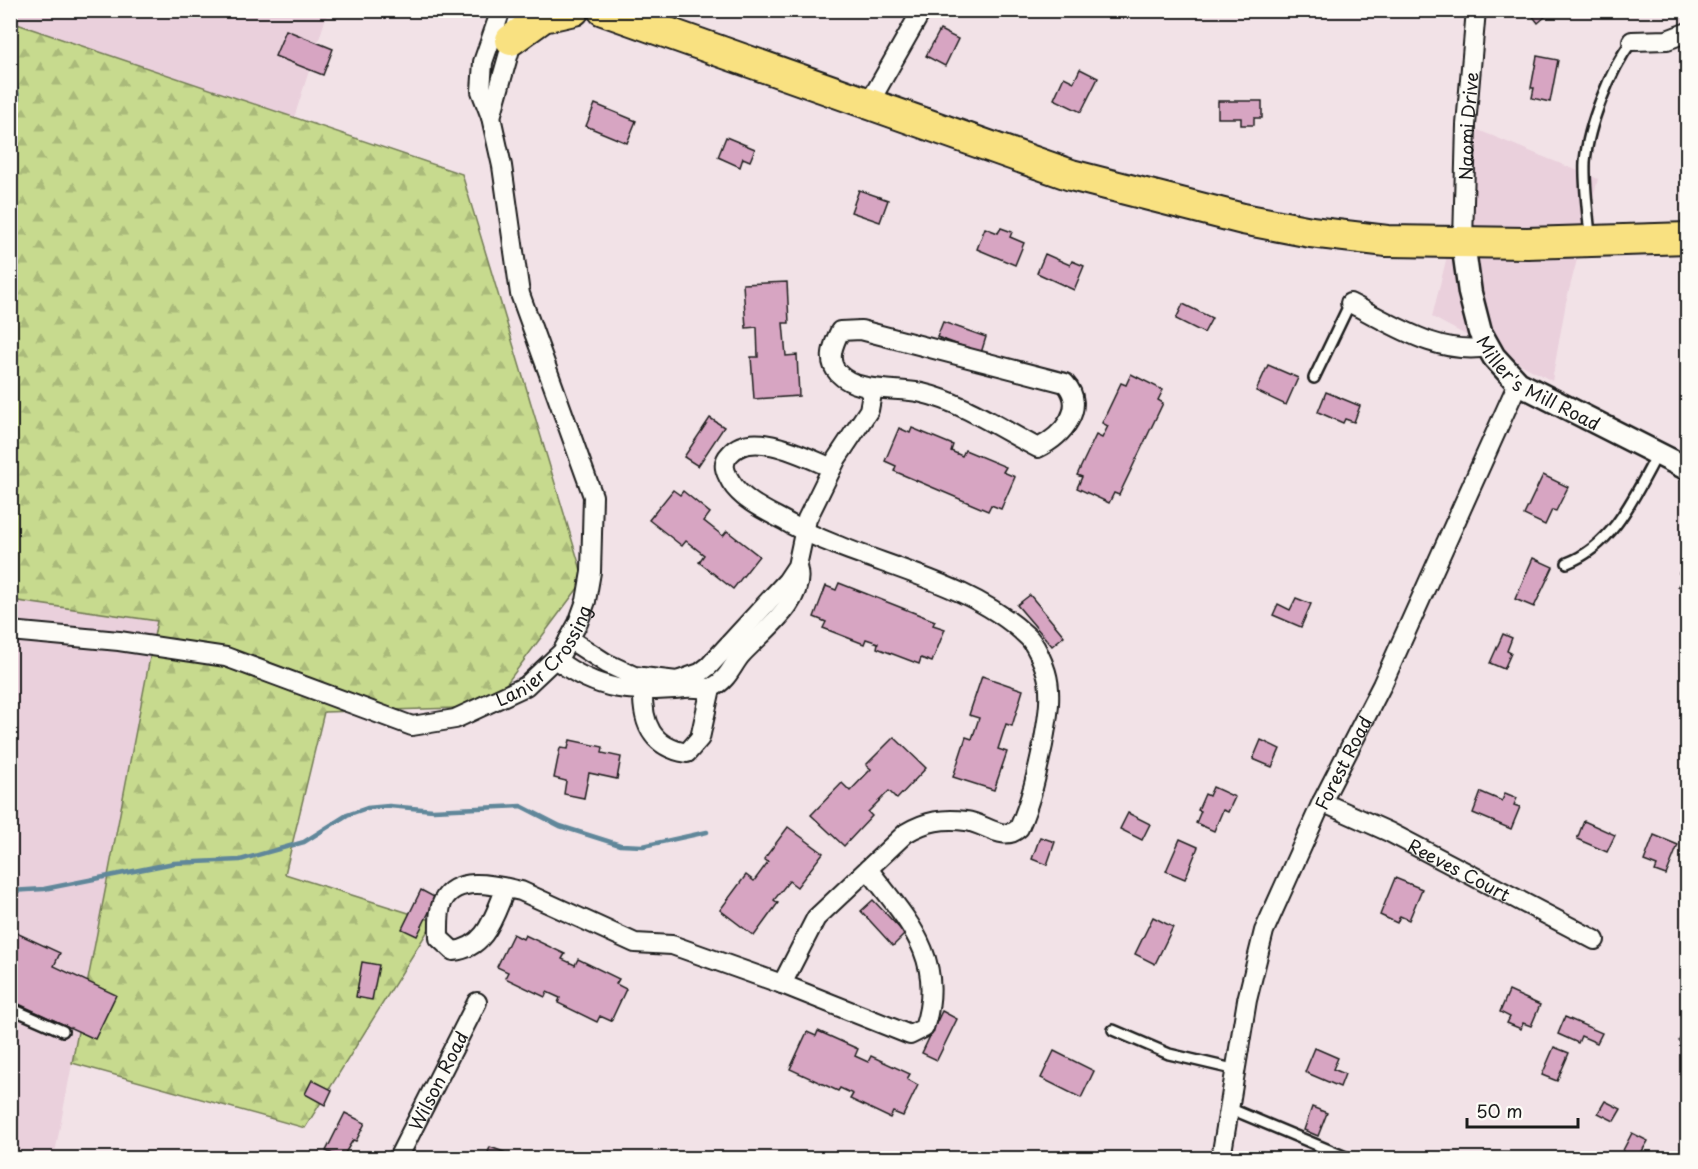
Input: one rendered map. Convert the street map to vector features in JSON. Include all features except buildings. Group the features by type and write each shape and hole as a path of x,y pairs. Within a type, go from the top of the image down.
{"highway":[{"path":"511,40 543,17 574,10"},
{"path":"603,10 1071,175 1232,217 1350,237 1463,242 1590,243 1688,238"}],"street":[{"name":"Lanier Crossing","path":"10,631 119,641 226,657 412,726 455,719 496,701 526,686 555,659 569,639 586,601 591,572 593,496 520,294 502,166 481,91 483,62 501,10"},
{"path":"490,117 521,10"},
{"path":"868,105 922,10"},
{"name":"Naomi Drive","path":"1463,242 1466,125 1476,10"},
{"path":"1632,41 1667,40 1688,32"},
{"name":"Miller's Mill Road","path":"1463,242 1470,293 1480,332 1489,348 1518,383 1688,468"},
{"path":"1350,303 1441,346 1466,351 1489,348"},
{"path":"861,330 1065,383 1072,392 1074,412 1055,439 1038,448 947,401 921,393 873,388 846,379 837,372 832,359 833,345 840,331 861,330"},
{"name":"Forest Road","path":"1221,1158 1232,1109 1247,1000 1264,931 1322,802 1343,766 1382,685 1518,383"},
{"path":"569,639 606,663 634,676 677,681 700,673 787,581 796,566 807,519 832,468 869,410 873,388"},
{"path":"782,984 816,918 906,833 924,823 940,820 968,821 1004,835 1013,834 1019,828 1033,787 1047,725 1049,700 1046,673 1029,638 990,607 804,532 768,512 734,487 724,470 726,458 736,447 773,445 832,468"},
{"path":"555,659 574,674 616,690 711,688 726,678 740,657 778,618 790,602 799,575 796,566"},
{"path":"643,691 642,713 656,739 675,751 687,753 700,738 711,688"},
{"name":"Reeves Court","path":"1322,802 1419,847 1595,940"},
{"path":"507,888 521,891 635,943 672,945 782,984 910,1035 924,1028 933,991 928,965 916,933 868,869"},
{"name":"Wilson Road","path":"398,1158 477,1002"}],"lane":[{"path":"1590,243 1585,162 1592,130 1621,56 1632,41"},
{"path":"1314,378 1350,303"},
{"path":"1568,563 1583,557 1618,523 1658,453"},
{"path":"10,1008 63,1031"},
{"path":"1113,1030 1169,1054 1237,1070"},
{"path":"1232,1109 1348,1158"}],"shaded area":[{"path":"11,10 328,11 294,118 11,22"},
{"path":"1478,130 1598,179 1566,302 1552,381 1432,317"},
{"path":"11,600 157,621 54,1158 11,1158"}],"green space":[{"path":"11,22 462,174 584,580 489,707 324,712 285,874 434,921 305,1128 72,1063 157,621 11,600"}],"waterway":[{"path":"10,54 18,98 10,188"},
{"path":"10,891 44,889 174,863 240,860 304,842 347,815 367,808 389,806 433,810 521,806 560,826 620,845 643,846 707,832"}]}
